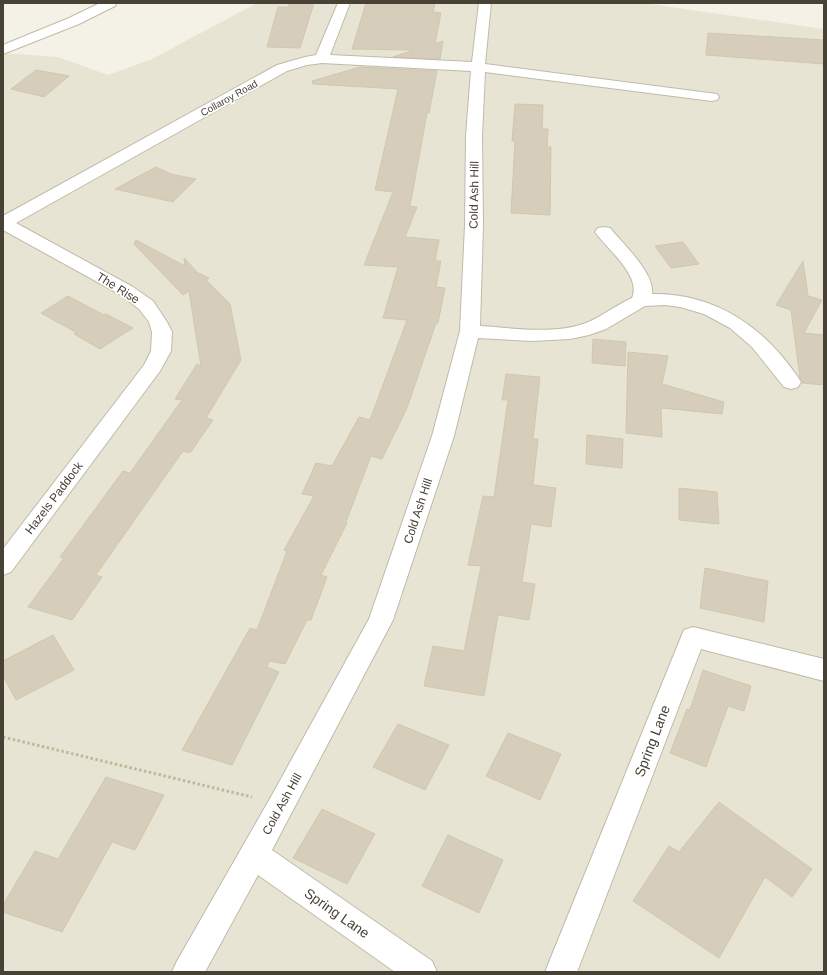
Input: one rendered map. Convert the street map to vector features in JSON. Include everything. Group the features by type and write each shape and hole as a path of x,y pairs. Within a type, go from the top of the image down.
{"street":[{"path":"3,50 74,21 110,3"},
{"path":"322,59 344,3"},
{"name":"Cold Ash Hill","path":"188,972 254,855 382,620 443,436 470,331 474,225 474,136 478,67 485,3"},
{"name":"Collaroy Road","path":"3,223 282,68 305,61 322,59 478,67 712,97"},
{"name":"The Rise","path":"3,223 128,291 146,305 158,322 162,332 161,351 153,368 106,430"},
{"path":"604,232 640,277 644,286 644,295 640,302"},
{"path":"470,331 539,335 570,333 590,329 640,302 658,300 684,302 736,322 758,341 792,382"},
{"name":"Hazels Paddock","path":"3,566 106,430"},
{"name":"Spring Lane","path":"561,972 693,637 824,670"},
{"name":"Spring Lane","path":"254,855 421,972"}],"path":[{"path":"3,738 282,804"}],"shaded area":[{"path":"257,3 643,3 824,29 824,972 3,972 3,53 58,57 108,75 152,59"}],"building":[{"path":"290,3 314,3 300,48 267,47 278,7 288,7"},
{"path":"366,3 435,3 433,12 441,13 435,44 443,41 440,59 393,57 414,50 352,49"},
{"path":"708,33 824,40 824,64 706,55"},
{"path":"360,67 437,71 429,113 427,113 410,206 417,207 405,237 439,240 435,261 441,261 436,287 445,288 438,323 436,323 407,408 382,459 371,456 346,522 347,523 321,575 327,577 311,620 307,620 285,664 269,661 267,667 279,672 232,765 182,750 250,628 257,630 287,551 284,550 314,496 302,494 316,463 332,466 359,417 370,420 407,320 383,318 398,267 364,265 393,192 375,190 398,89 313,84 312,81"},
{"path":"36,70 69,76 44,97 11,89"},
{"path":"515,104 543,105 542,129 548,129 547,147 551,147 550,215 511,213 515,141 512,141"},
{"path":"156,167 171,174 196,179 173,202 115,189"},
{"path":"136,240 185,266 184,258 198,273 209,278 206,280 230,304 241,360 206,418 213,420 190,453 183,451 96,575 102,577 72,620 28,607 64,558 60,557 123,471 130,473 182,400 175,399 197,364 201,366 189,291 183,295 134,244"},
{"path":"683,242 699,264 671,268 655,246"},
{"path":"803,261 808,296 822,300 804,333 824,335 824,385 802,383 800,378 791,310 776,305"},
{"path":"68,296 133,328 100,349 74,334 77,333 41,313"},
{"path":"593,339 626,342 625,366 592,363"},
{"path":"628,352 668,356 662,384 724,402 722,414 661,408 662,437 626,433"},
{"path":"506,374 540,377 533,439 538,439 533,485 556,488 551,527 531,524 522,582 535,584 529,620 498,615 484,696 424,686 433,646 464,651 481,566 468,565 483,496 494,497 508,400 502,400"},
{"path":"587,435 623,439 622,468 586,464"},
{"path":"679,488 717,492 719,524 679,520"},
{"path":"705,568 768,581 764,622 700,608"},
{"path":"53,635 74,670 16,700 3,676 3,661"},
{"path":"703,670 751,686 744,711 728,706 706,767 670,753 687,709 690,710"},
{"path":"398,724 449,745 425,790 373,767"},
{"path":"508,733 561,754 540,800 486,776"},
{"path":"106,777 164,795 135,850 112,842 62,932 3,912 3,905 35,851 58,859"},
{"path":"719,802 812,869 792,897 765,877 719,958 633,901 669,846 679,852"},
{"path":"322,809 375,834 347,884 293,858"},
{"path":"448,835 503,860 479,913 422,886"}]}
